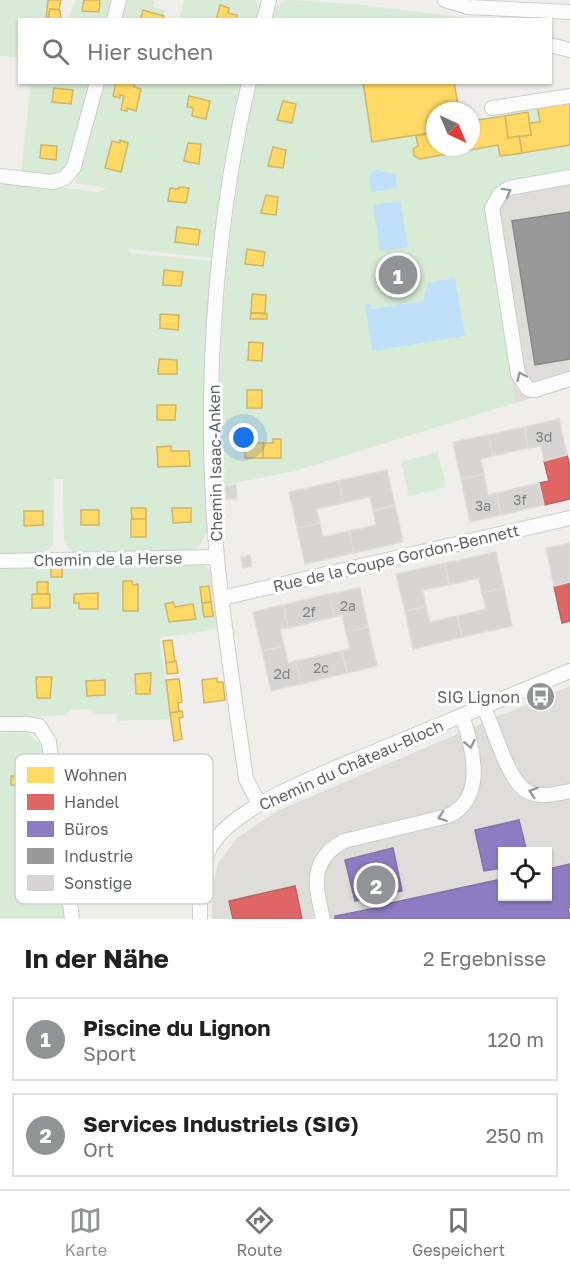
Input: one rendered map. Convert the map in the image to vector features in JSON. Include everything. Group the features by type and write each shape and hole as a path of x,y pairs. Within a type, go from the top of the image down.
{"street":[{"path":"114,18 119,0"},
{"path":"264,18 269,0"},
{"path":"445,0 468,7 570,12"},
{"path":"521,0 570,4"},
{"path":"498,9 508,18"},
{"path":"552,46 570,50"},
{"path":"0,176 53,182 60,181 70,173 74,166 96,84"},
{"name":"Chemin Isaac-Anken","path":"249,84 238,129 216,284 210,432 217,557 222,598 246,779 259,804"},
{"path":"492,108 570,96"},
{"path":"570,177 509,188 500,194 492,208 518,374 528,388 535,390 570,379"},
{"name":"Rue de la Coupe Gordon-Bennett","path":"222,598 570,518"},
{"name":"Chemin de la Herse","path":"0,561 217,557"},
{"name":"Chemin du Château-Bloch","path":"213,844 232,823 259,804 340,766 570,671"},
{"path":"484,707 515,781 525,791 552,795 570,791"},
{"path":"323,919 317,895 316,874 330,848 344,841 448,816 460,808 471,794 472,755 462,716"},
{"path":"0,724 39,726 49,742 51,754"},
{"path":"70,904 72,919"}],"shaded area":[{"path":"570,172 570,386 515,403 486,203 501,183"},
{"path":"570,686 570,919 212,919 213,885 218,863 237,838 277,811"}],"green space":[{"path":"0,0 48,0 47,8 60,10 61,18 18,18 18,58 0,56"},
{"path":"75,0 112,0 107,18 70,18 71,9"},
{"path":"124,0 152,0 155,2 153,7 165,10 164,16 143,10 140,18 121,18"},
{"path":"184,0 255,0 258,7 256,18 180,18"},
{"path":"286,0 353,4 468,18 271,18 276,6"},
{"path":"31,84 90,84 65,171 58,175 21,171"},
{"path":"102,84 240,84 222,175 212,258 128,249 129,253 211,261 204,386 207,530 202,543 190,552 75,553 67,547 64,540 63,479 54,479 53,545 36,554 0,554 0,181 100,192 107,188 75,183"},
{"path":"256,84 454,84 457,102 426,102 426,156 480,156 480,119 494,117 493,112 570,100 570,172 501,183 486,203 515,403 295,471 224,485 221,481 220,380 231,231","holes":["423,301 372,351 369,304 370,309"]},
{"path":"438,452 446,487 409,496 401,462"},
{"path":"202,563 211,571 218,629 159,638 171,719 118,721 117,714 96,714 90,709 71,710 64,715 0,718 0,567"},
{"path":"27,732 42,745 43,754 15,754 15,904 64,904 66,919 0,919 0,733"}],"water":[{"path":"376,170 395,174 397,188 371,192 369,177 370,173"},
{"path":"400,201 408,247 380,251 373,205"},
{"path":"455,278 465,336 372,351 365,304 369,304 371,309 423,301 428,283"}],"building: Wohnen":[{"path":"48,0 61,0 59,10 50,9 48,18 46,18"},
{"path":"84,0 100,0 99,12 82,11"},
{"path":"220,5 229,8 228,13 237,15 236,18 217,18"},
{"path":"50,9 60,10 61,18 48,18"},
{"path":"143,10 164,16 164,18 141,18"},
{"path":"116,84 134,84 134,87 141,89 136,111 127,108 127,111 121,110 124,96 120,95 120,98 113,96"},
{"path":"363,84 454,84 457,102 426,102 426,133 372,142"},
{"path":"54,88 73,90 71,104 52,102"},
{"path":"189,96 210,101 206,119 192,116 193,108 187,107"},
{"path":"570,100 570,145 522,153 519,136 531,135 529,123 540,122 537,105"},
{"path":"283,101 296,104 292,123 277,120"},
{"path":"528,112 531,135 508,138 505,116"},
{"path":"505,116 508,138 519,136 522,153 500,156 498,145 480,148 480,120"},
{"path":"426,134 426,156 437,156 420,159 414,156 413,149 418,146 416,136"},
{"path":"120,140 128,143 121,172 105,168 112,141 120,143"},
{"path":"188,143 201,144 199,164 184,161"},
{"path":"41,145 57,146 56,160 40,158"},
{"path":"273,147 286,150 283,168 268,166"},
{"path":"179,187 189,188 186,203 168,201 170,188 178,189"},
{"path":"266,195 278,197 276,215 261,213"},
{"path":"177,227 200,230 198,245 175,242"},
{"path":"247,249 265,252 263,266 245,264"},
{"path":"164,270 183,272 181,286 163,285"},
{"path":"252,294 266,295 265,313 251,313"},
{"path":"251,313 267,314 267,319 250,319"},
{"path":"160,314 179,315 178,330 160,328"},
{"path":"249,342 263,343 262,361 248,360"},
{"path":"159,359 177,360 177,374 158,374"},
{"path":"247,390 262,390 262,408 247,408"},
{"path":"157,405 176,405 175,420 157,420"},
{"path":"273,439 281,439 281,458 263,458 263,443 273,443"},
{"path":"245,443 263,443 263,458 245,458"},
{"path":"171,446 171,451 189,451 190,466 158,467 157,447"},
{"path":"131,508 146,508 146,519 132,519"},
{"path":"172,508 191,508 191,522 173,523"},
{"path":"81,510 99,510 99,525 81,525"},
{"path":"24,511 43,511 43,525 24,526"},
{"path":"131,519 146,519 146,537 131,537"},
{"path":"51,566 62,566 62,577 51,577"},
{"path":"123,581 132,581 133,585 138,584 138,611 123,611"},
{"path":"37,582 48,582 48,594 37,594"},
{"path":"209,586 211,602 202,603 200,587"},
{"path":"98,593 98,609 79,609 79,603 74,603 74,594"},
{"path":"32,594 50,594 50,608 32,608"},
{"path":"173,602 175,607 193,604 196,619 169,622 165,604"},
{"path":"211,602 213,616 204,617 202,603"},
{"path":"172,640 175,662 166,663 163,641"},
{"path":"176,661 178,673 167,674 166,663"},
{"path":"151,673 150,694 136,694 135,674"},
{"path":"36,677 52,677 50,698 37,698"},
{"path":"217,678 217,682 223,682 225,700 204,703 202,680"},
{"path":"179,679 182,702 178,703 179,711 170,713 166,680"},
{"path":"105,680 105,695 87,696 86,681"},
{"path":"182,711 183,717 179,718 182,739 174,741 170,713"},
{"path":"11,776 15,776 15,785 11,785"}],"building: Handel":[{"path":"567,455 570,466 570,499 544,505 539,483 549,481 544,461"},
{"path":"570,582 570,621 562,623 554,586"},
{"path":"295,886 302,919 233,919 229,901"}],"building: Büros":[{"path":"519,820 526,847 498,847 498,869 484,871 475,830"},
{"path":"393,848 402,891 381,895 382,905 498,880 498,901 552,901 552,868 570,864 570,907 568,908 570,919 335,919 335,916 376,908 374,898 355,901 345,860"}],"building: Industrie":[{"path":"570,212 570,359 535,365 512,221"}],"building: Sonstige":[{"path":"559,419 567,455 544,461 541,446 528,448 524,427"},
{"path":"524,427 528,448 493,456 488,435"},
{"path":"488,435 493,456 481,459 484,474 461,479 453,442"},
{"path":"387,470 395,505 373,511 370,497 343,503 338,481"},
{"path":"484,474 488,495 497,493 501,515 470,522 461,479"},
{"path":"338,481 343,503 316,509 320,523 297,528 289,492"},
{"path":"539,483 544,505 501,515 497,493"},
{"path":"236,485 237,499 226,499 225,486"},
{"path":"395,505 403,542 354,553 349,531 376,525 373,511"},
{"path":"320,523 323,537 349,531 354,553 305,564 297,528"},
{"path":"570,543 570,582 554,586 546,548"},
{"path":"496,552 504,588 482,593 479,578 449,585 445,563"},
{"path":"250,555 252,566 243,568 241,557"},
{"path":"445,563 449,585 423,590 426,607 405,611 396,574"},
{"path":"360,588 368,627 346,632 342,615 334,617 329,594"},
{"path":"504,588 512,626 462,637 457,616 486,609 482,593"},
{"path":"329,594 334,617 288,628 283,605"},
{"path":"283,605 288,628 280,629 284,646 262,651 253,612"},
{"path":"426,607 430,622 457,616 462,637 413,649 405,611"},
{"path":"368,627 377,666 347,673 342,651 350,649 346,632"},
{"path":"284,646 288,663 296,661 301,684 271,691 262,651"},
{"path":"342,651 347,673 301,684 296,661"}],"place":[{"name":"Piscine du Lignon","path":"398,275"},
{"name":"SIG Lignon","path":"541,697"},
{"name":"Services Industriels (SIG)","path":"376,885"}]}
